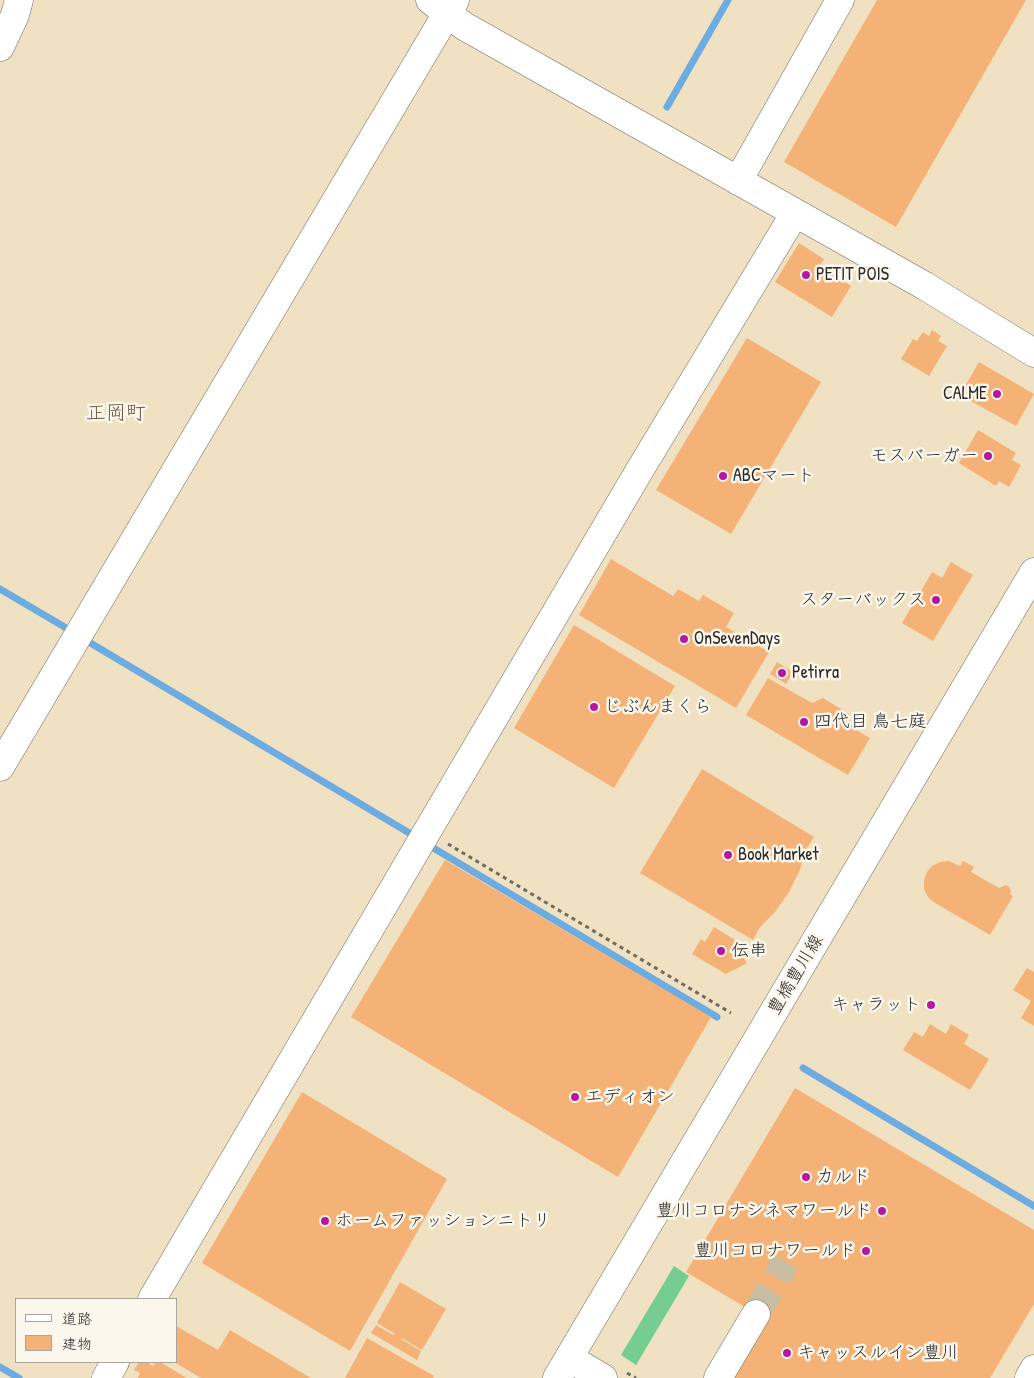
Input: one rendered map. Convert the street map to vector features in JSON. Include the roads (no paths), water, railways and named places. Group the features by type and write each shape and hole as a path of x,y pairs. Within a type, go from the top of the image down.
{"street":[{"path":"0,48 15,15 19,0"},
{"path":"738,181 840,0"},
{"path":"0,767 78,636 444,4 464,26 926,286 1034,353"},
{"path":"153,1298 634,481 795,212"},
{"name":"豊橋豊川線","path":"563,1368 1034,572"},
{"path":"718,1378 756,1314"},
{"path":"106,1378 114,1363"},
{"path":"563,1368 603,1378"},
{"path":"1029,1378 1034,1369"}],"waterway":[{"path":"667,107 728,0"},
{"path":"0,589 73,632"},
{"path":"82,638 416,837"},
{"path":"425,843 717,1017"},
{"path":"803,1068 1034,1206"},
{"path":"0,1367 19,1378"}],"tunnel":[{"path":"756,1314 786,1262"}],"place":[{"name":"PETIT POIS","path":"806,275"},
{"name":"CALME","path":"997,394"},
{"name":"モスバーガー","path":"988,456"},
{"name":"ABCマート","path":"723,476"},
{"name":"スターバックス","path":"936,600"},
{"name":"OnSevenDays","path":"684,639"},
{"name":"Petirra","path":"782,673"},
{"name":"じぶんまくら","path":"594,707"},
{"name":"四代目 鳥七庭","path":"804,722"},
{"name":"Book Market","path":"728,855"},
{"name":"伝串","path":"721,951"},
{"name":"キャラット","path":"931,1005"},
{"name":"エディオン","path":"575,1097"},
{"name":"カルド","path":"806,1177"},
{"name":"豊川コロナシネマワールド","path":"882,1211"},
{"name":"ホームファッションニトリ","path":"325,1221"},
{"name":"豊川コロナワールド","path":"866,1251"},
{"name":"キャッスルイン豊川","path":"787,1353"}],"district":[{"name":"正岡町","path":"116,414"}]}
